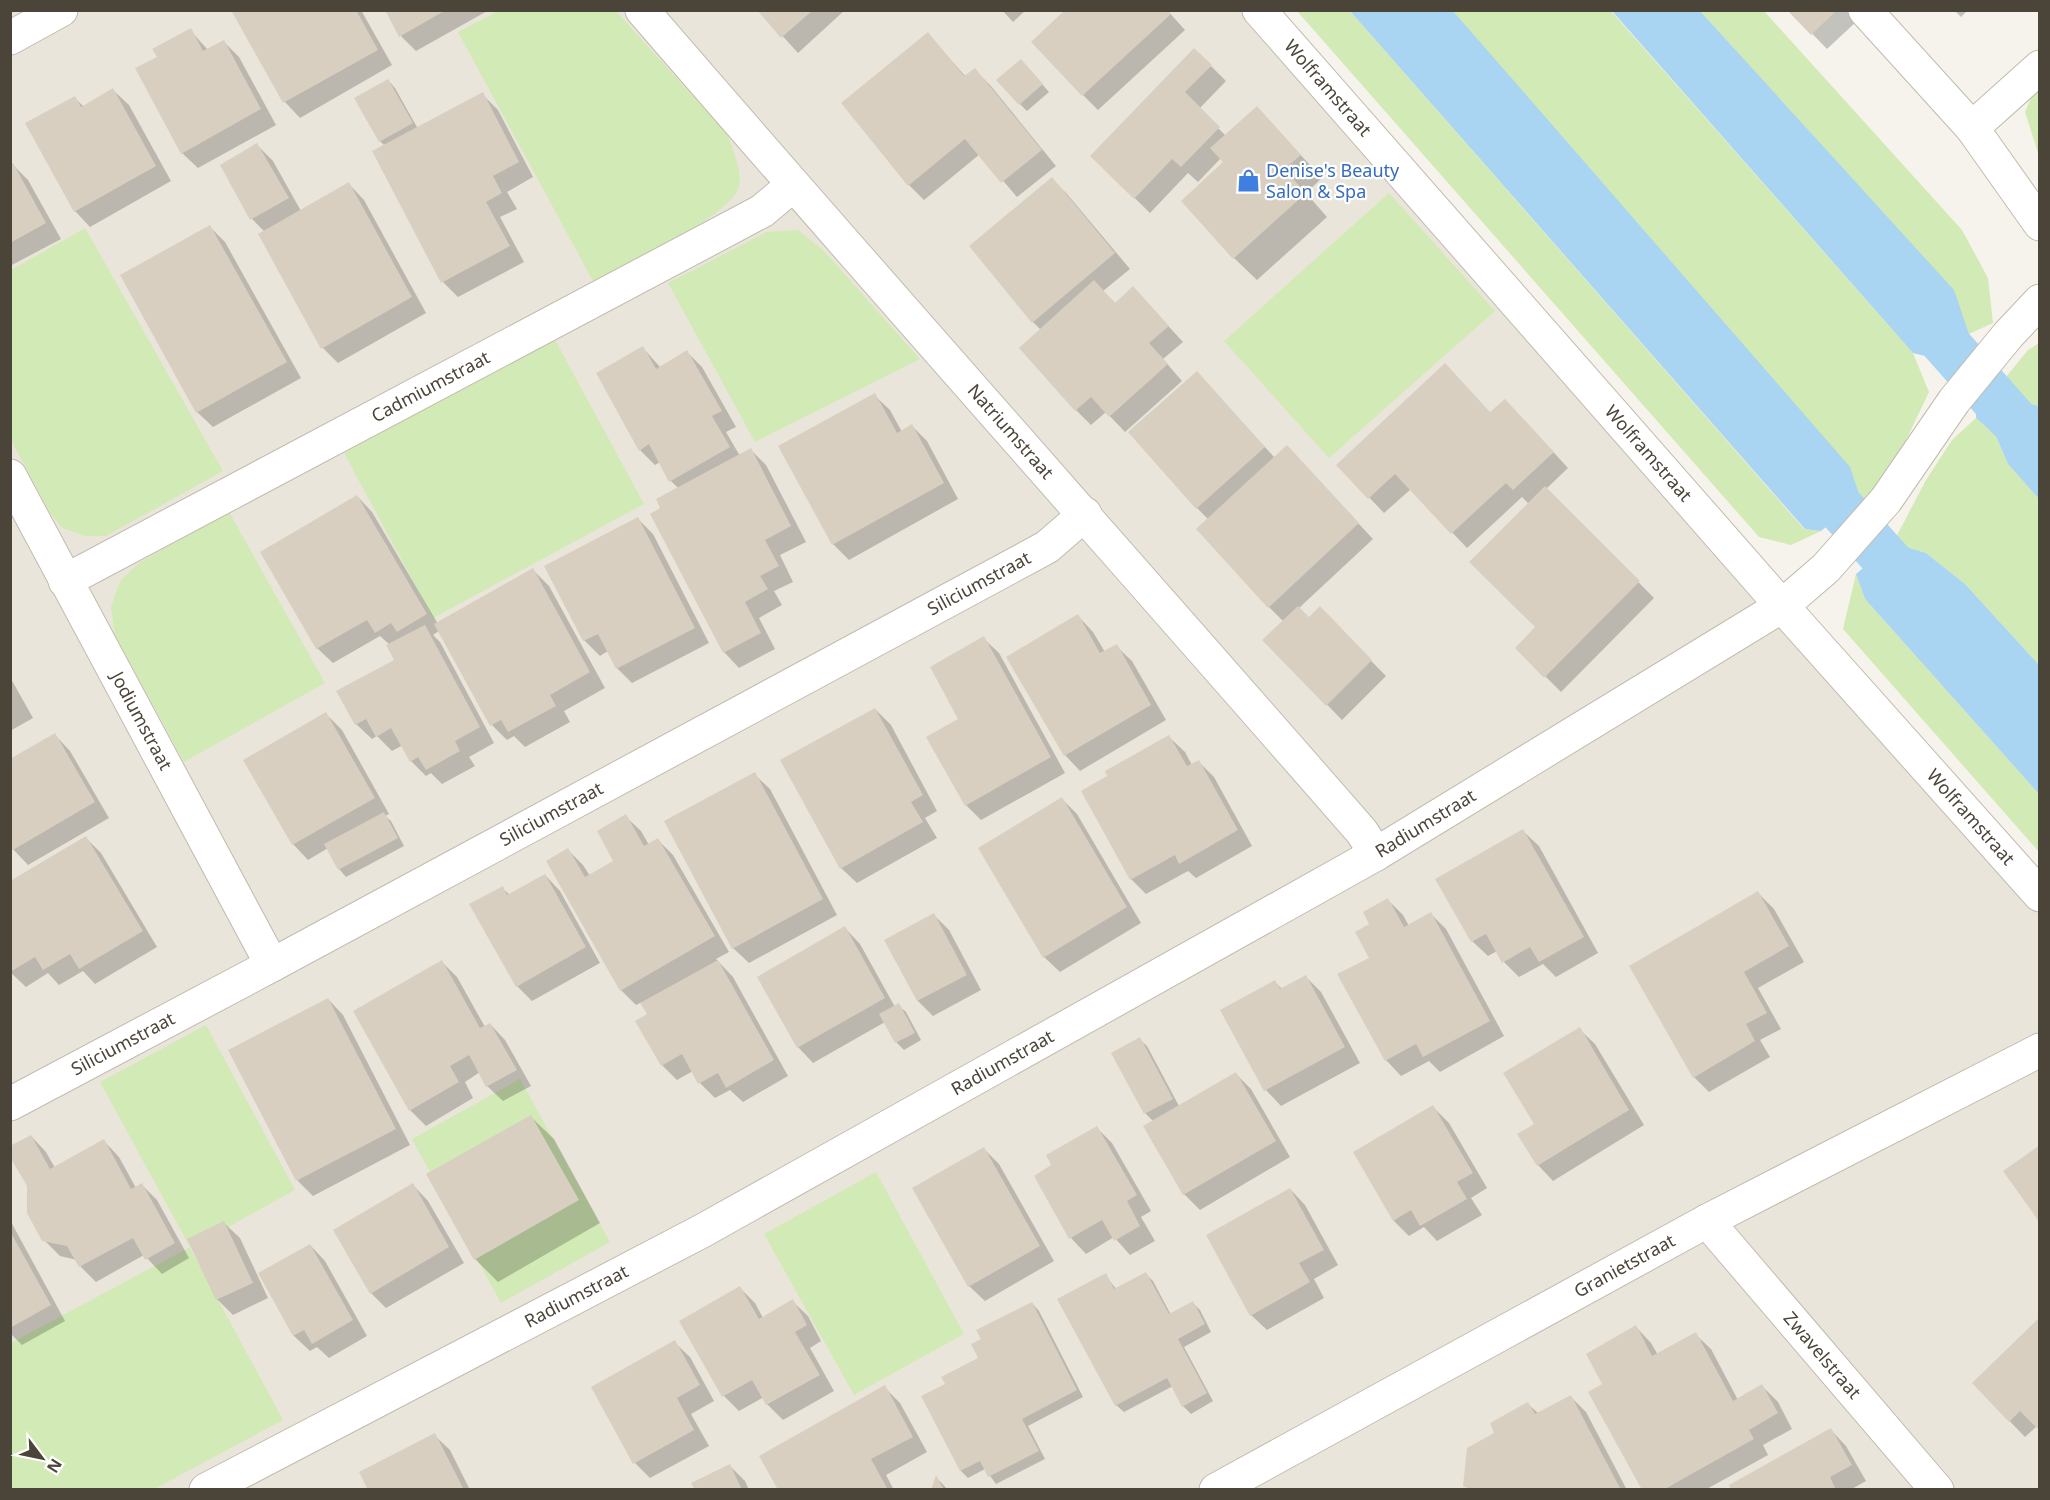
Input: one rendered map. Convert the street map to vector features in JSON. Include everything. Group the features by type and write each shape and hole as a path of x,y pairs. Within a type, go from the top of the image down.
{"street":[{"path":"10,38 61,10"},
{"name":"Natriumstraat","path":"642,10 1362,832 1376,854"},
{"name":"Wolframstraat","path":"1259,10 1782,606 2040,895"},
{"path":"1865,10 1971,128 2040,224"},
{"path":"1971,128 2040,67"},
{"name":"Cadmiumstraat","path":"65,581 762,211 793,185"},
{"name":"Radiumstraat","path":"206,1490 702,1231 1376,854 1782,606 1826,568 1886,500 1954,401 2008,335 2040,301"},
{"name":"Jodiumstraat","path":"10,476 272,965"},
{"name":"Siliciumstraat","path":"10,1104 1047,547 1084,514"},
{"name":"Granietstraat","path":"1216,1490 1707,1221 2040,1050"},
{"name":"Zwavelstraat","path":"1707,1221 1937,1490"}],"shaded area":[{"path":"10,11 1259,11 2039,895 2039,1489 11,1489"}],"green space":[{"path":"500,10 616,11 727,134 740,175 739,187 731,199 697,226 593,281 458,32"},
{"path":"1297,11 1350,11 1804,529 1821,531 1791,545 1759,537"},
{"path":"1453,11 1611,11 1913,353 1929,392 1898,457 1868,497 1848,509 1859,494"},
{"path":"1700,11 1764,11 1962,230 1988,278 1993,323 1969,334 1953,290"},
{"path":"2039,79 2039,156 2025,112"},
{"path":"1389,193 1495,311 1329,458 1224,341"},
{"path":"85,228 223,471 106,536 86,536 62,528 50,513 11,440 11,270"},
{"path":"798,230 823,250 920,359 755,442 668,283 767,232"},
{"path":"554,338 644,504 433,618 344,453"},
{"path":"2039,343 2039,406 2027,403 2005,378 2028,350"},
{"path":"1976,418 1996,436 2008,464 2039,499 2039,665 1965,584 1926,553 1893,543 1926,480 1952,440"},
{"path":"229,512 325,683 184,762 115,635 111,607 120,581 139,563"},
{"path":"1856,574 1865,599 2039,794 2039,852 1843,629"},
{"path":"206,1025 295,1190 190,1248 283,1420 154,1489 11,1490 11,1343 190,1247 100,1082"},
{"path":"520,1079 610,1242 501,1303 412,1139"},
{"path":"876,1172 964,1334 854,1395 764,1234"}],"water":[{"path":"1350,11 1453,11 1850,467 1859,494 1848,509 1821,531 1805,529"},
{"path":"1612,11 1700,11 1954,290 1969,334 1941,360 1913,353"},
{"path":"2005,378 2027,403 2039,406 2039,499 2008,464 1996,436 1976,418 1977,405"},
{"path":"1893,543 1926,553 1965,584 2039,665 2039,794 1865,599 1856,574"}],"building":[{"path":"231,10 356,10 378,50 283,103"},
{"path":"385,10 446,10 399,37"},
{"path":"757,10 813,10 781,38"},
{"path":"1065,10 1168,10 1171,14 1082,96 1031,42"},
{"path":"1787,10 1837,10 1811,35"},
{"path":"191,28 203,51 224,40 261,109 181,154 135,68 157,57 152,49"},
{"path":"928,32 964,76 975,68 1042,150 1001,183 965,139 908,186 841,103"},
{"path":"1194,48 1212,65 1185,92 1220,127 1181,167 1172,159 1134,199 1090,156"},
{"path":"1021,59 1043,84 1019,105 996,80"},
{"path":"388,79 413,123 379,142 354,98"},
{"path":"113,88 156,166 74,212 25,123 75,96 81,107"},
{"path":"483,92 519,162 493,176 502,193 486,202 510,246 441,283 372,151"},
{"name":"Denise's Beauty Salon & Spa","path":"1257,106 1301,155 1284,169 1306,193 1233,259 1181,201 1223,162 1210,148"},
{"path":"257,143 289,198 250,220 220,165"},
{"path":"13,163 46,223 10,243 10,164"},
{"path":"1052,177 1115,253 1032,323 969,246"},
{"path":"349,182 412,297 321,349 258,234"},
{"path":"210,225 287,362 196,413 120,275"},
{"path":"1094,280 1115,303 1133,286 1169,326 1149,343 1168,364 1109,417 1091,397 1075,411 1019,348"},
{"path":"643,346 656,369 687,350 722,411 712,416 730,447 669,482 649,444 639,451 596,373"},
{"path":"1445,363 1490,412 1505,399 1554,452 1513,490 1506,483 1451,534 1395,474 1368,499 1336,465"},
{"path":"1197,371 1265,447 1196,509 1128,432"},
{"path":"875,393 897,433 912,424 944,483 832,545 778,446"},
{"path":"1287,445 1359,523 1268,608 1196,529"},
{"path":"751,448 791,526 765,540 779,566 760,576 768,589 745,602 761,633 723,653 650,514 660,508 656,499"},
{"path":"1545,486 1640,581 1544,678 1515,648 1535,627 1469,562"},
{"path":"357,495 427,614 397,632 391,623 375,633 367,620 316,649 260,552"},
{"path":"638,517 695,628 616,669 598,634 583,641 544,566"},
{"path":"533,568 590,672 550,695 556,706 508,732 501,720 490,726 434,624"},
{"path":"1298,606 1309,617 1320,606 1372,660 1326,706 1262,640"},
{"path":"1078,614 1100,653 1117,644 1151,705 1064,756 1006,657"},
{"path":"425,625 480,727 455,741 460,751 426,770 418,757 410,762 391,728 376,737 366,719 355,725 336,691 394,660 386,645"},
{"path":"984,636 1051,757 965,806 926,737 958,719 930,667"},
{"path":"875,708 923,795 911,802 923,822 840,869 780,760"},
{"path":"326,712 375,798 292,845 243,760"},
{"path":"55,733 95,802 11,851 10,759"},
{"path":"1169,735 1187,766 1199,760 1238,830 1179,864 1175,855 1130,880 1081,791 1107,776 1105,771"},
{"path":"755,772 823,899 732,949 664,821"},
{"path":"1062,797 1127,907 1043,958 978,848"},
{"path":"384,812 398,838 338,870 324,844"},
{"path":"626,814 644,846 658,838 715,936 620,991 546,861 568,848 585,877 613,861 597,831"},
{"path":"1523,829 1584,937 1539,962 1530,947 1502,963 1486,934 1471,942 1435,879"},
{"path":"86,836 143,931 79,969 70,954 43,970 35,957 10,972 10,881"},
{"path":"545,874 586,947 516,987 469,904 503,886 507,895"},
{"path":"1758,891 1789,946 1744,972 1767,1013 1746,1024 1755,1041 1693,1078 1629,966"},
{"path":"1388,898 1404,927 1431,912 1490,1021 1423,1057 1416,1044 1385,1061 1337,974 1369,958 1355,932 1369,924 1363,912"},
{"path":"934,913 967,975 917,1001 884,940"},
{"path":"845,926 885,998 797,1048 757,977"},
{"path":"442,960 480,1028 490,1023 517,1070 486,1087 469,1055 450,1066 459,1082 409,1111 353,1011"},
{"path":"718,960 774,1060 726,1088 718,1073 698,1084 682,1054 661,1066 635,1021 647,1014 640,1003"},
{"path":"1306,975 1345,1047 1264,1091 1220,1010 1275,980 1280,989"},
{"path":"328,998 396,1129 296,1181 228,1050"},
{"path":"899,1003 915,1033 895,1043 879,1014"},
{"path":"1580,1027 1629,1110 1537,1166 1517,1134 1534,1124 1503,1073"},
{"path":"1140,1037 1173,1099 1144,1114 1111,1053"},
{"path":"1236,1072 1276,1141 1183,1195 1143,1126"},
{"path":"1433,1105 1473,1173 1457,1182 1467,1199 1420,1226 1411,1210 1393,1221 1353,1152"},
{"path":"531,1115 579,1200 474,1260 426,1174"},
{"path":"1097,1126 1137,1195 1127,1201 1140,1226 1114,1241 1102,1220 1069,1239 1034,1176 1051,1165 1046,1155"},
{"path":"31,1135 50,1169 104,1139 131,1189 142,1183 175,1243 145,1260 133,1238 79,1267 67,1246 42,1241 27,1213 27,1186 10,1157 10,1146"},
{"path":"2040,1145 2040,1223 2003,1171"},
{"path":"984,1147 1040,1246 968,1287 912,1188"},
{"path":"413,1183 449,1247 370,1294 333,1230"},
{"path":"1290,1188 1324,1250 1299,1263 1310,1282 1250,1316 1206,1235"},
{"path":"224,1221 253,1283 216,1300 187,1239"},
{"path":"10,1231 51,1305 10,1328"},
{"path":"310,1244 353,1320 312,1344 304,1330 293,1336 258,1273"},
{"path":"1146,1272 1169,1314 1193,1301 1205,1324 1178,1339 1207,1393 1182,1407 1167,1378 1115,1406 1057,1299 1106,1273 1114,1289"},
{"path":"740,1286 759,1319 793,1299 807,1325 795,1332 820,1375 766,1405 752,1380 722,1397 679,1321"},
{"path":"1032,1302 1077,1390 1022,1419 1039,1451 988,1477 980,1461 960,1471 921,1396 945,1384 941,1377 978,1358 971,1344 981,1339 976,1330"},
{"path":"2040,1317 2040,1431 2020,1411 2009,1422 1972,1383"},
{"path":"1636,1325 1652,1356 1696,1332 1733,1401 1762,1384 1778,1413 1749,1430 1754,1439 1663,1490 1642,1490 1588,1392 1602,1384 1586,1354"},
{"path":"675,1340 700,1385 677,1398 694,1430 633,1464 591,1387"},
{"path":"885,1385 913,1437 871,1459 888,1490 778,1490 759,1456"},
{"path":"1571,1395 1621,1490 1471,1490 1463,1486 1467,1448 1494,1433 1490,1423 1528,1402 1535,1414"},
{"path":"1831,1428 1852,1465 1830,1477 1836,1490 1731,1490 1729,1485"},
{"path":"435,1433 464,1490 368,1490 359,1472"},
{"path":"730,1464 742,1490 695,1490 691,1483"},
{"path":"936,1475 944,1490 931,1490"}],"waterway":[{"path":"1908,301 2040,450"},
{"path":"1799,462 1925,602"}],"place":[{"name":"Denise's Beauty Salon & Spa","path":"1248,181"}]}
